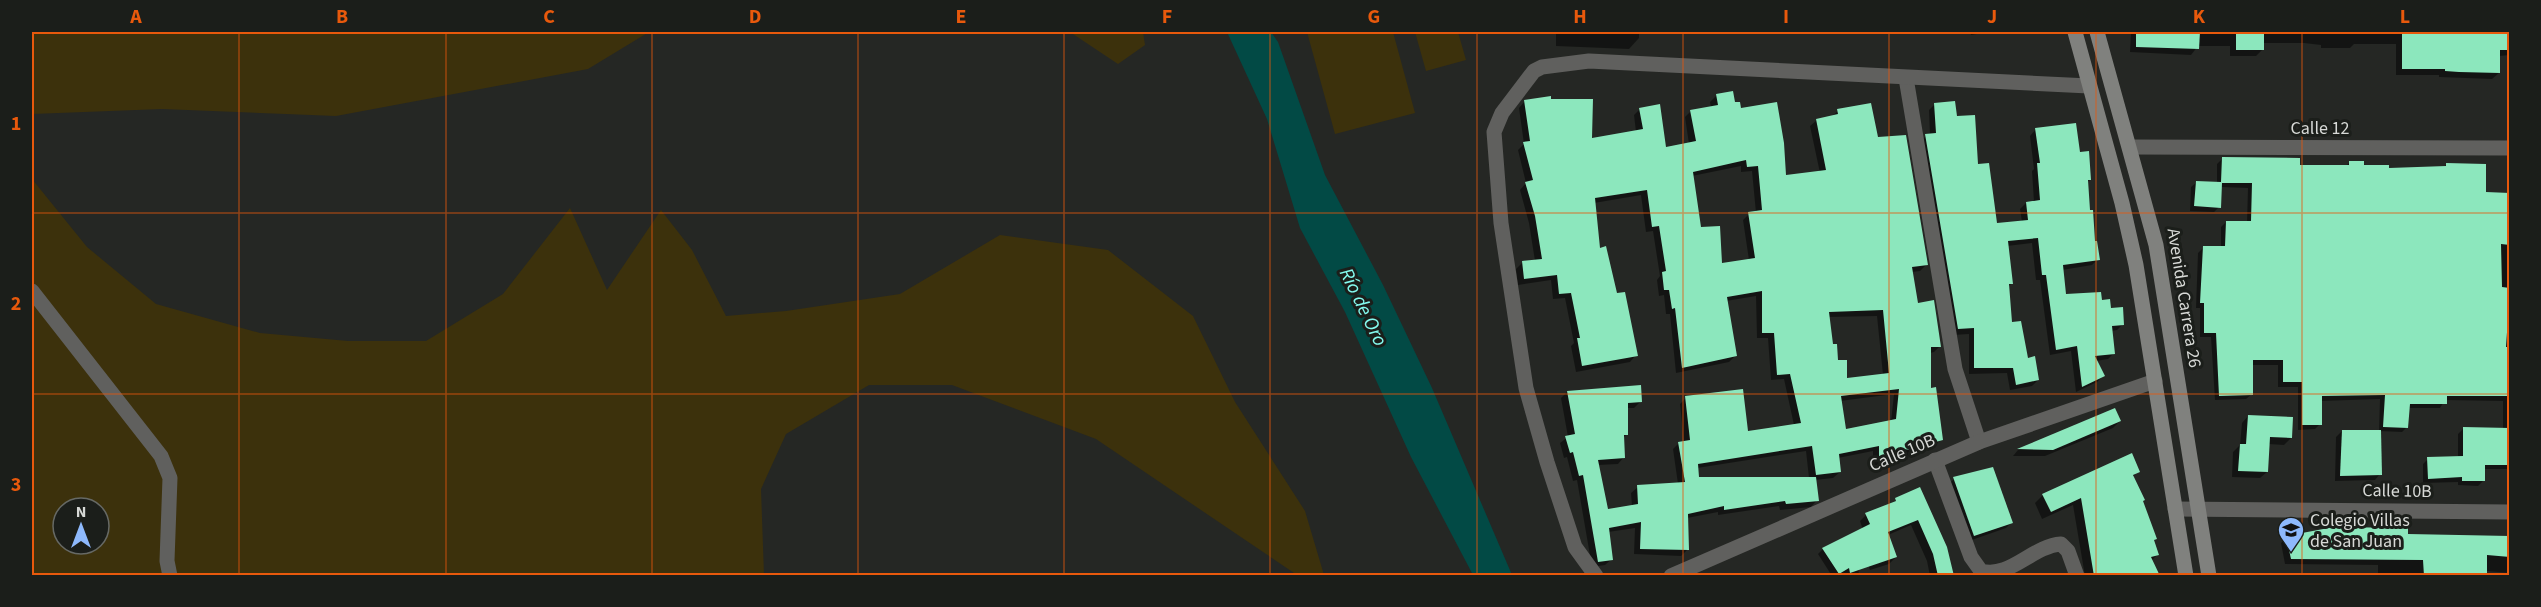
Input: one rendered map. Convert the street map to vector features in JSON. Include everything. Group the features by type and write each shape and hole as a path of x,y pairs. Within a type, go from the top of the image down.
{"main road":[{"path":"2075,32 2129,232 2186,576"},
{"name":"Avenida Carrera 26","path":"2097,32 2157,245 2209,576"}],"street":[{"path":"1596,576 1575,547 1546,462 1526,388 1501,223 1493,144 1494,132 1502,113 1534,70 1589,61 2089,86"},
{"path":"1905,78 1955,369 1979,442"},
{"name":"Calle 12","path":"2130,147 2510,148"},
{"path":"32,291 160,456 170,478 167,561 170,576"},
{"name":"Calle 10B","path":"1671,576 1979,442 2155,381"},
{"path":"1935,460 1971,557 1981,571 1997,573 2051,545 2061,544 2073,560 2077,576"},
{"name":"Calle 10B","path":"2175,508 2510,512"}],"shaded area":[{"path":"32,32 649,32 588,69 336,116 162,109 32,114"},
{"path":"1070,32 1143,32 1145,45 1118,64"},
{"path":"1307,32 1393,32 1415,113 1335,134"},
{"path":"1415,32 1458,32 1466,60 1426,71"},
{"path":"32,179 87,247 156,304 260,333 348,341 426,341 503,294 570,208 607,290 661,210 692,250 726,316 786,311 900,294 1000,235 1108,250 1193,316 1235,402 1305,511 1324,575 1297,575 1096,439 952,385 869,385 786,434 761,489 764,575 32,575"}],"water":[{"name":"Río de Oro","path":"1227,32 1271,32 1278,42 1325,175 1383,285 1432,388 1512,575 1473,575 1411,457 1345,312 1300,228 1267,119"}],"building":[{"path":"2136,32 2200,32 2199,49 2136,47"},
{"path":"2236,32 2264,32 2264,50 2236,50"},
{"path":"2402,32 2510,32 2510,50 2500,50 2500,73 2402,69"},
{"path":"1733,91 1735,102 1740,102 1741,108 1777,102 1784,143 1786,175 1826,170 1816,119 1838,114 1837,109 1871,103 1878,137 1906,135 1928,265 1912,267 1918,303 1934,300 1941,347 1931,347 1931,388 1936,387 1943,440 1921,446 1922,450 1897,449 1898,459 1879,459 1879,446 1839,454 1841,472 1816,475 1812,446 1698,464 1699,477 1816,477 1819,501 1786,504 1785,501 1724,510 1724,506 1688,514 1689,550 1640,549 1641,522 1609,528 1613,560 1598,562 1583,475 1579,476 1573,452 1570,453 1565,436 1575,434 1567,391 1641,385 1642,402 1628,403 1628,435 1624,435 1625,458 1598,460 1608,509 1638,504 1637,485 1685,482 1678,442 1690,440 1685,396 1743,389 1748,431 1801,423 1790,374 1777,375 1774,333 1762,333 1762,291 1727,297 1737,356 1682,368 1675,308 1672,309 1669,290 1664,290 1662,272 1666,271 1659,226 1652,227 1647,190 1595,198 1600,248 1606,246 1617,293 1625,292 1638,356 1582,366 1577,338 1580,338 1571,293 1559,294 1557,275 1524,279 1522,261 1542,259 1535,216 1525,182 1533,180 1523,142 1530,141 1524,100 1551,96 1551,99 1593,99 1592,138 1643,129 1639,108 1660,104 1666,147 1696,141 1690,110 1718,105 1716,94","holes":["1746,160 1747,167 1758,166 1762,210 1748,212 1755,258 1722,263 1720,226 1701,227 1693,172","1883,310 1889,373 1847,378 1847,360 1838,360 1837,344 1833,344 1829,312","1899,389 1896,419 1846,429 1841,396"]},
{"path":"1955,101 1957,116 1975,115 1978,164 1989,163 1997,223 2028,220 2026,202 2040,200 2037,163 2040,163 2035,128 2076,123 2080,152 2089,151 2090,210 2093,210 2095,241 2097,241 2100,260 2063,265 2066,294 2101,292 2102,300 2110,299 2111,308 2123,307 2124,325 2112,326 2115,354 2095,356 2105,376 2082,387 2077,346 2056,350 2046,275 2042,275 2038,238 2008,241 2013,284 2009,284 2012,322 2021,321 2028,358 2035,356 2039,380 2016,385 2013,368 1974,368 1974,328 1958,329 1925,134 1936,133 1934,103"},
{"path":"2222,157 2300,158 2300,165 2349,165 2349,161 2364,161 2364,165 2389,165 2389,168 2446,166 2446,163 2486,164 2486,192 2510,193 2510,245 2501,244 2502,287 2510,288 2506,347 2510,347 2510,396 2447,396 2447,404 2410,404 2408,428 2383,427 2385,395 2322,396 2322,425 2302,425 2302,382 2283,382 2283,360 2253,360 2253,395 2219,396 2216,333 2204,333 2204,303 2200,303 2203,246 2225,246 2226,221 2251,221 2252,183 2222,183 2221,208 2194,206 2196,181 2221,182"},
{"path":"2115,408 2121,421 2053,450 2017,449"},
{"path":"2248,415 2293,417 2292,438 2270,437 2268,472 2238,471 2240,444 2246,444"},
{"path":"2463,427 2510,428 2510,465 2485,465 2485,481 2462,481 2462,477 2428,479 2427,457 2463,456"},
{"path":"2342,430 2381,430 2382,475 2340,476"},
{"path":"2132,453 2140,472 2133,475 2145,500 2143,501 2157,539 2154,540 2159,555 2151,557 2160,576 2094,576 2081,498 2051,512 2042,494"},
{"path":"1993,467 2013,523 1974,536 1953,477"},
{"path":"1920,487 1947,547 1954,576 1938,576 1933,554 1918,520 1888,532 1897,557 1850,573 1849,568 1839,574 1822,548 1870,524 1865,513 1896,501 1895,498"},
{"path":"2334,527 2408,528 2408,534 2510,536 2510,557 2487,555 2487,576 2424,576 2423,560 2291,559 2286,536"}],"place":[{"name":"Colegio Villas de San Juan","path":"2291,553"}]}
